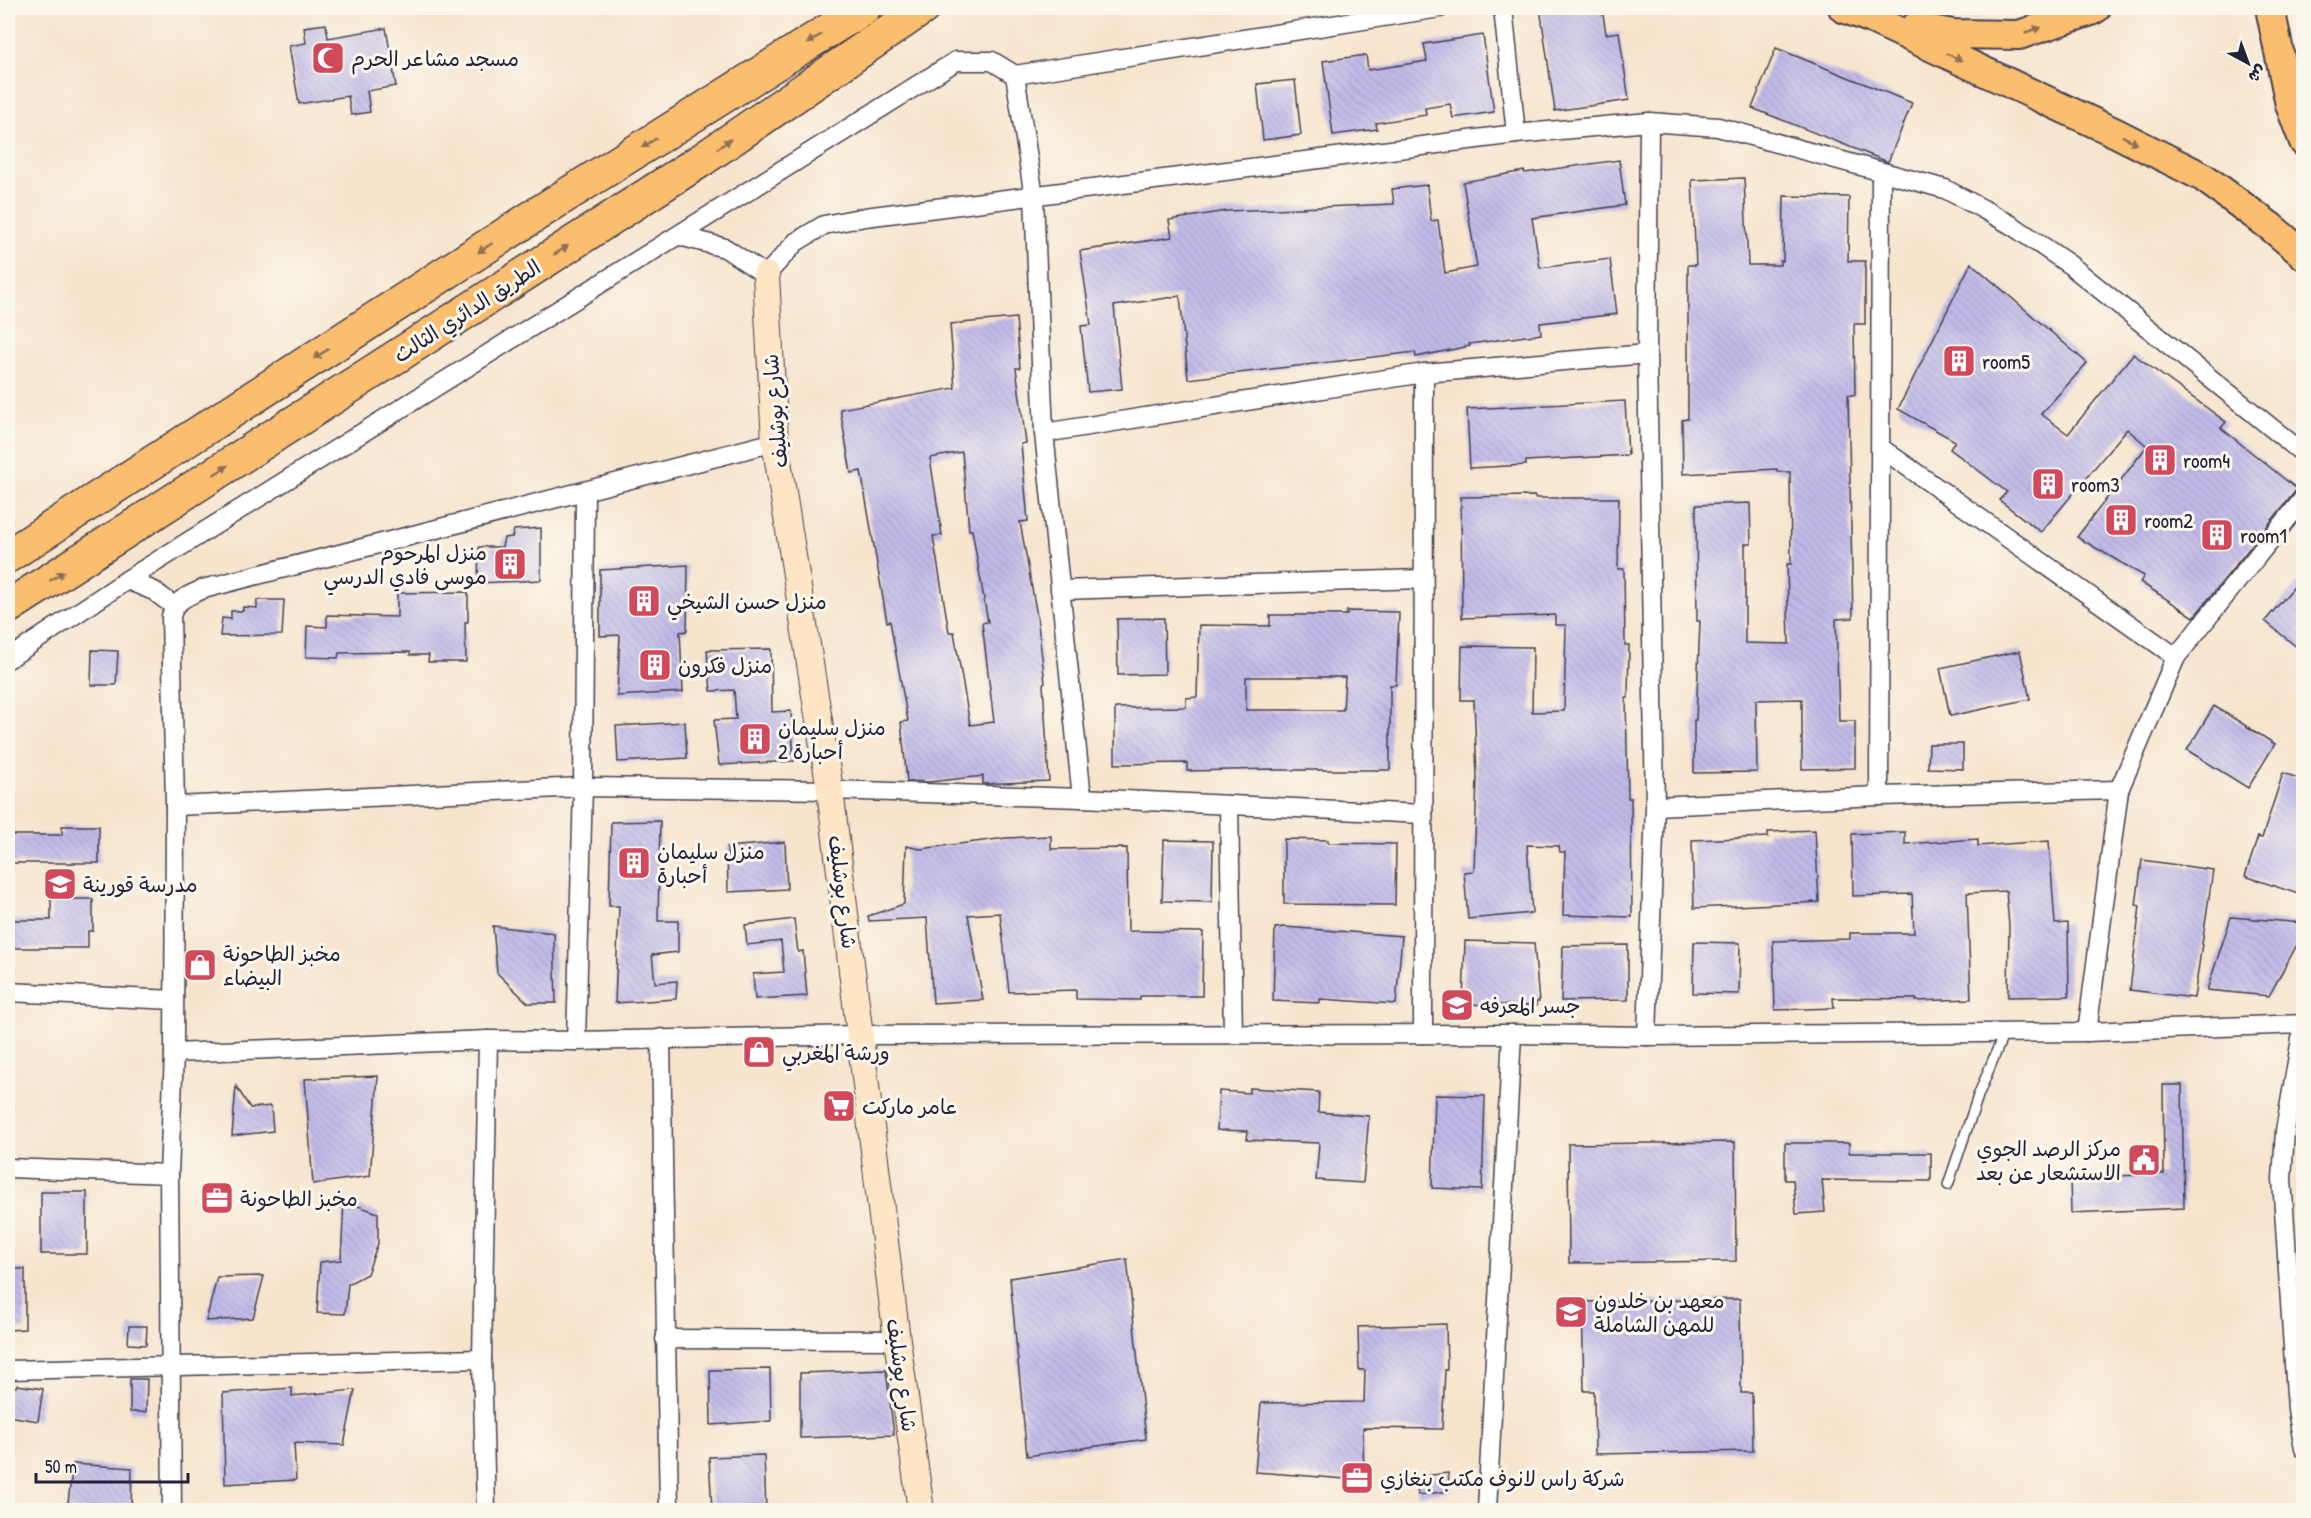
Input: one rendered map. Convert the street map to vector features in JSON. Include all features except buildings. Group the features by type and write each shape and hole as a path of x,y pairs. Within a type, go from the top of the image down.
{"highway":[{"name":"الطريق الدائري الثالث","path":"8,556 557,201 864,8"},
{"name":"الطريق الدائري الثالث","path":"8,607 703,159 922,8"}],"main road":[{"path":"1843,8 1872,19 2116,133 2203,177 2271,227 2304,255"},
{"path":"1872,19 1953,34 2019,35 2091,12 2096,8"},
{"path":"2270,8 2290,105 2304,142"}],"street":[{"path":"8,659 127,580 680,236 956,61 992,62 1015,75 1440,8"},
{"path":"1503,8 1516,134"},
{"path":"1015,75 1034,197 1044,434 1082,798"},
{"path":"680,236 725,249 766,274 796,242 824,225 865,217 1516,134 1649,122 1718,127 1945,189 2013,226 2070,265 2304,454"},
{"path":"1647,1036 1655,806 1647,354 1649,122"},
{"path":"1879,796 1881,173"},
{"name":"شارع بوشليف","path":"766,274 775,442 830,790 897,1340 921,1510"},
{"path":"1044,434 1424,373 1647,354"},
{"path":"1423,1034 1424,373"},
{"path":"172,1510 169,1174 174,1053 175,806 171,616 174,606 181,599 203,589 775,442"},
{"path":"1881,448 2176,657"},
{"path":"576,1041 583,787 585,492"},
{"path":"2087,1032 2119,790 2176,657 2304,498"},
{"path":"1060,590 1423,579"},
{"path":"127,580 154,591 174,606"},
{"path":"175,806 583,787 830,790 1082,798 1423,814"},
{"path":"1655,806 1879,796 2119,790"},
{"path":"1228,805 1233,1034"},
{"path":"8,992 174,1000"},
{"path":"174,1053 488,1040 576,1041 861,1035 1512,1034 1647,1036 2004,1033 2303,1023 2285,1131 2282,1179 2297,1410 2304,1449"},
{"path":"1487,1510 1512,1034"},
{"path":"661,1038 669,1510"},
{"path":"486,1510 482,1359 488,1040"},
{"path":"8,1168 169,1174"},
{"path":"665,1340 897,1340"},
{"path":"8,1370 482,1359"}],"lane":[{"path":"1948,1185 1978,1096 2004,1033"}],"place":[{"name":"مسجد مشاعر الحرم","path":"328,58"},
{"name":"room5","path":"1959,361"},
{"name":"room4","path":"2160,460"},
{"name":"room3","path":"2048,484"},
{"name":"room2","path":"2121,520"},
{"name":"room1","path":"2217,535"},
{"name":"منزل المرحوم موسى فادي الدرسي","path":"510,564"},
{"name":"منزل حسن الشيخي","path":"644,601"},
{"name":"منزل فكرون","path":"655,665"},
{"name":"منزل سليمان أحبارة 2","path":"755,739"},
{"name":"منزل سليمان أحبارة","path":"634,863"},
{"name":"مدرسة قورينة","path":"60,884"},
{"name":"مخبز الطاحونة البيضاء","path":"200,965"},
{"name":"جسر المعرفه","path":"1457,1005"},
{"name":"ورشة المغربي","path":"759,1052"},
{"name":"عامر ماركت","path":"839,1106"},
{"name":"مركز الرصد الجوي الاستشعار عن بعد","path":"2144,1160"},
{"name":"مخبز الطاحونة","path":"217,1198"},
{"name":"معهد بن خلدون للمهن الشاملة","path":"1571,1312"},
{"name":"شركة راس لانوف مكتب بنغازي","path":"1357,1478"}]}
